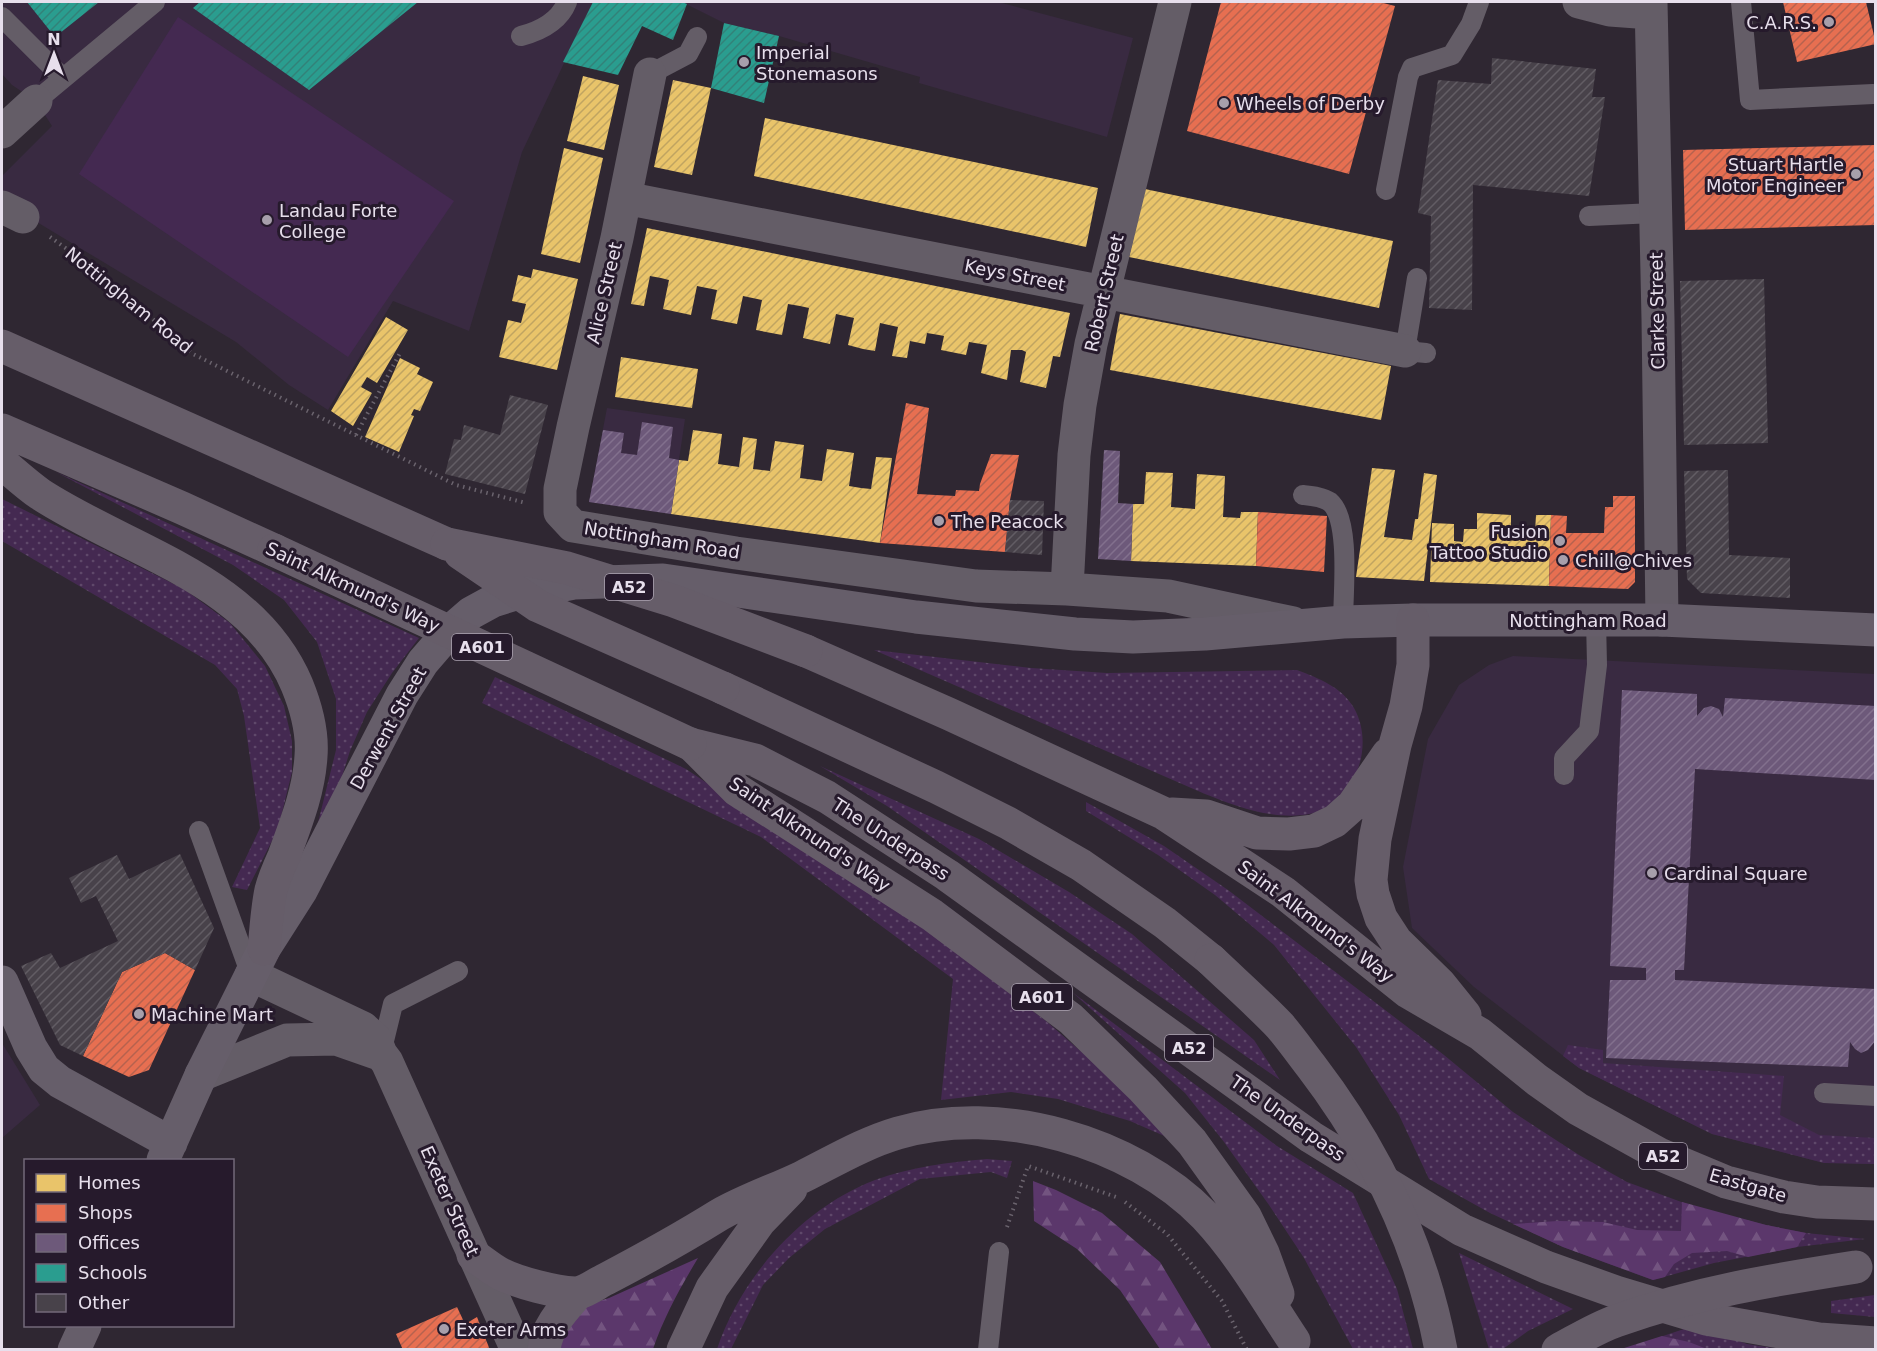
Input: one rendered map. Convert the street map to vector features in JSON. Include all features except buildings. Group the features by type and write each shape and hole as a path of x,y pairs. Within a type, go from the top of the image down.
{"main road":[{"name":"Saint Alkmund's Way","path":"2,346 447,544 538,606 916,777 1008,823 1081,865 1165,923 1211,960 1280,1027 1338,1102 1371,1155 1401,1214 1420,1270 1442,1350"},
{"name":"Saint Alkmund's Way","path":"2,430 182,508 690,744 737,790 932,915 1071,1018 1143,1089 1192,1142 1245,1216 1263,1253 1295,1346"},
{"path":"2,463 40,494 190,574 224,596 242,609 261,628 289,666 307,712 311,735 310,773 306,793 271,889 258,962"},
{"name":"Saint Alkmund's Way","path":"447,544 567,568 674,601 806,651 1163,813 1283,892 1408,992 1480,1034"},
{"path":"1413,620 1413,665 1406,706 1395,745 1375,839 1371,880 1381,918 1396,941 1440,984 1480,1034"},
{"name":"The Underpass","path":"690,744 755,760 827,797 947,875 1311,1137 1462,1230 1546,1267 1616,1292 1706,1319 1819,1339 1875,1343"},
{"path":"1163,813 1206,816 1257,833 1290,834 1314,831 1335,821 1353,804 1395,745"},
{"name":"Eastgate","path":"1480,1034 1537,1080 1578,1109 1659,1154 1726,1182 1785,1197 1817,1202 1875,1204"},
{"path":"544,1350 555,1319 578,1293 661,1250 727,1211 803,1176 846,1153 898,1133 945,1125 991,1123 1037,1128 1101,1147 1184,1197 1206,1217 1242,1263 1295,1346"},
{"path":"683,1350 704,1303 723,1272 760,1221 803,1176"},
{"path":"473,1255 501,1274 551,1289 578,1293"},
{"path":"1558,1350 1614,1322 1690,1297 1752,1283 1866,1266"}],"street":[{"name":"Robert Street","path":"1067,589 1077,421 1092,344 1175,2"},
{"path":"1579,2 1610,10 1651,7"},
{"name":"Clarke Street","path":"1651,7 1662,620"},
{"name":"Alice Street","path":"560,512 560,489 650,75"},
{"path":"2,132 36,101"},
{"name":"Keys Street","path":"625,198 1416,352"},
{"name":"Nottingham Road","path":"560,512 573,526 736,553 976,586 1168,596 1300,625"},
{"name":"Derwent Street","path":"167,1152 201,1075 258,962 301,891 402,694 433,650 471,613 493,601 532,589 616,580 663,580 809,602"},
{"name":"Nottingham Road","path":"809,602 916,617 1117,636 1168,636 1343,622 1413,620 1662,620 1875,630"},
{"name":"Exeter Street","path":"258,962 363,1028 375,1040 392,1072 517,1350"},
{"path":"2,982 31,1048 44,1069 60,1082 167,1152"},
{"path":"201,1075 287,1040 336,1039 381,1054"}],"lane":[{"path":"36,101 155,2"},
{"path":"521,36 540,31 563,11 567,2"},
{"path":"1386,190 1408,77 1412,68 1452,55 1471,24 1479,2"},
{"path":"1741,2 1750,100 1873,94"},
{"path":"2,17 62,78"},
{"path":"650,75 688,54 697,37"},
{"path":"1589,216 1654,213"},
{"path":"1416,352 1417,278"},
{"path":"1303,495 1323,498 1331,503 1340,519 1344,540 1343,622"},
{"path":"1564,775 1564,758 1589,731 1597,665 1596,619"},
{"path":"199,831 258,962"},
{"path":"381,1054 393,1004 458,971"},
{"path":"1824,1093 1875,1096"},
{"path":"990,1346 999,1252"}],"path":[{"name":"Nottingham Road","path":"12,212 95,269 193,354 456,485 560,512"},
{"path":"356,435 400,352"},
{"path":"999,1252 1028,1166 1121,1199 1167,1234 1222,1301 1247,1350"}],"shaded area":[{"name":"Landau Forte College","path":"2,2 593,2 522,152 469,331 393,301 328,410 289,385 236,342 2,201 2,176 52,126 36,101 12,85 2,74"},
{"path":"682,2 998,2 1133,38 1107,137 919,83 920,77 779,36 724,23"},
{"path":"178,17 454,201 348,357 79,174"},
{"path":"607,408 685,419 671,514 589,502"},
{"path":"56,472 419,638 392,673 367,712 350,751 333,805 314,839 336,750 336,699 317,642 284,600 233,565"},
{"path":"2,499 184,589 230,623 265,666 284,706 292,741 292,772 278,829 247,890 232,887 260,828 244,716 237,689 215,665 2,541"},
{"path":"874,650 1031,668 1107,673 1297,670 1329,684 1349,701 1360,724 1363,741 1361,759 1356,775 1347,790 1335,802 1320,811 1291,816 1265,813 1205,794"},
{"path":"1513,656 1875,674 1875,1164 1824,1163 1712,1134 1579,1068 1474,987 1412,928 1403,867 1428,739 1459,685 1489,665"},
{"path":"495,677 686,769 929,932 1046,1021 1100,1068 1169,1138 1130,1121 1058,1099 1011,1092 941,1100 953,979 761,837 482,703"},
{"path":"820,766 979,839 1069,892 1132,934 1254,1040 1280,1080 887,806"},
{"path":"1086,802 1164,846 1228,890 1444,1055 1513,1112 1579,1155 1627,1182 1695,1207 1766,1225 1806,1233 1865,1239 1797,1247 1714,1263 1653,1280 1563,1247 1490,1213 1429,1179 1399,1115 1356,1047 1274,945 1215,895 1158,855 1086,811"},
{"path":"1072,992 1277,1146 1353,1193 1397,1289 1413,1349 1353,1349 1304,1258 1224,1142 1185,1093"},
{"path":"2,1043 40,1105 2,1138"},
{"path":"1568,1045 1603,1050 1603,1063 1784,1076 1780,1115 1819,1135 1875,1138 1875,1164 1824,1163 1712,1134 1579,1068 1563,1056"},
{"path":"987,1159 1012,1161 1007,1178 991,1172 920,1179 825,1229 789,1258 763,1285 731,1349 717,1349 728,1322 758,1271 799,1227 823,1208 848,1192 888,1175 930,1166"},
{"path":"1459,1253 1573,1309 1528,1331 1503,1349 1489,1349"},
{"path":"1875,1295 1875,1317 1831,1313 1831,1301"},
{"path":"1696,1325 1747,1344 1780,1349 1621,1350"}],"green space":[{"path":"1033,1181 1102,1213 1160,1262 1212,1349 1160,1349 1120,1290 1077,1249 1034,1221"},
{"path":"1682,1202 1766,1225 1806,1233 1797,1247 1748,1257 1727,1251 1692,1253 1674,1264 1665,1277 1653,1280 1563,1247 1513,1224 1558,1221 1603,1222 1637,1230 1681,1231"},
{"path":"698,1258 673,1303 653,1349 555,1350 577,1308 609,1298"},
{"path":"1662,1336 1689,1342 1707,1349 1621,1349"}],"place":[{"name":"C.A.R.S.","path":"1829,22"},
{"name":"Imperial Stonemasons","path":"744,62"},
{"name":"Wheels of Derby","path":"1224,103"},
{"name":"Stuart Hartle Motor Engineer","path":"1856,174"},
{"name":"Landau Forte College","path":"267,220"},
{"name":"The Peacock","path":"939,521"},
{"name":"Fusion Tattoo Studio","path":"1560,541"},
{"name":"Chill@Chives","path":"1563,560"},
{"name":"Cardinal Square","path":"1652,873"},
{"name":"Machine Mart","path":"139,1014"},
{"name":"Exeter Arms","path":"444,1329"}]}
